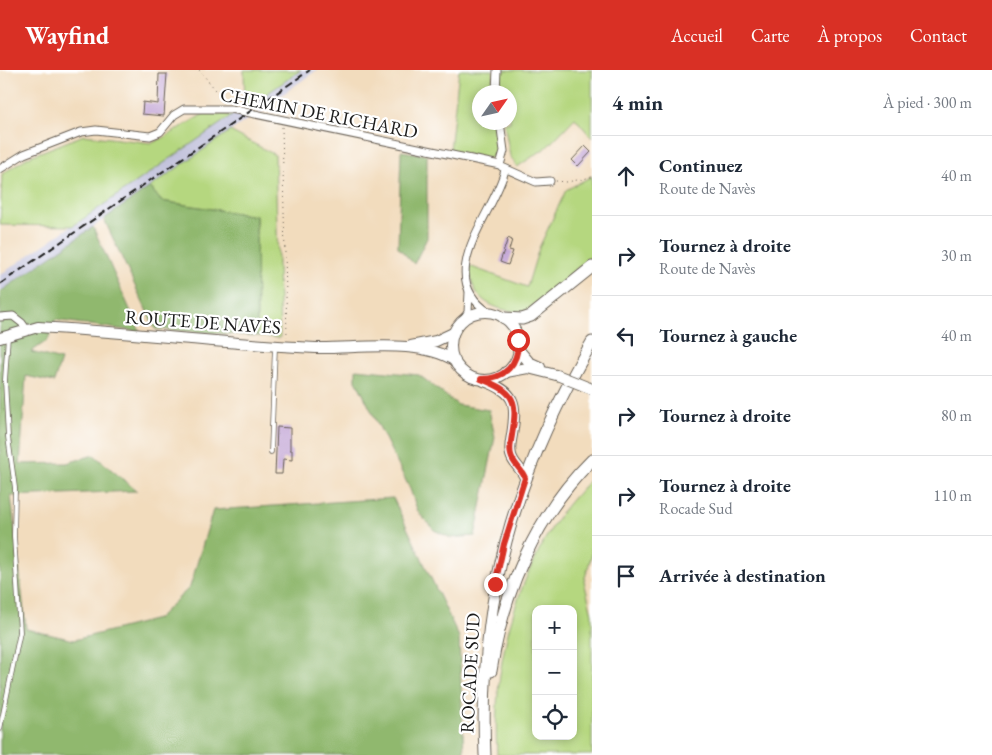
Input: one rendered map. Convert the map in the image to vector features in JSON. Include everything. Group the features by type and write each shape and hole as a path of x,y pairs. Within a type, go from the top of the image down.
{"main road":[{"path":"464,319 481,312 490,312 504,318 522,319 531,316 592,267"},
{"path":"504,318 515,332 518,348 516,357 506,372"},
{"name":"ROUTE DE NAVÈS","path":"405,348 436,341 453,333 464,319"},
{"name":"ROUTE DE NAVÈS","path":"4,337 38,327 287,346 405,348 436,353 455,361 465,374 503,389 513,401 515,418 510,452 513,461 525,478"},
{"path":"453,333 451,352 455,361"},
{"name":"ROCADE SUD","path":"486,755 484,690 488,624 504,544 525,478 554,410 592,342"},
{"path":"518,348 529,362 592,389"},
{"path":"481,379 528,368 557,375"},
{"path":"486,755 490,674 499,628 511,592 540,526 566,489 592,460"}],"street":[{"path":"496,85 497,70"},
{"name":"CHEMIN DE RICHARD","path":"0,169 24,154 81,132 96,130 150,136 160,132 174,115 184,110 231,109 502,168 536,182 550,181"},
{"path":"464,319 468,312 469,292 465,271 469,248 502,182 504,151 501,130"},
{"path":"469,292 478,303 490,312"},
{"path":"0,317 13,316 22,322 27,330"}],"lane":[{"path":"0,729 20,632 14,536 15,488 8,436 4,337"},
{"path":"271,452 275,345"}],"path":[{"path":"199,70 231,109"},
{"path":"282,121 287,346"},
{"path":"550,181 567,182 592,177"}],"shaded area":[{"path":"301,70 317,70 269,104 262,113 245,109"},
{"path":"238,114 251,117 0,292 0,275 233,115"}],"green space":[{"path":"244,70 301,70 245,109"},
{"path":"459,70 493,70 492,85 472,85 472,130 497,130 500,148 492,158 478,157 450,150"},
{"path":"501,70 592,70 592,138 575,118 547,147 517,167 510,156 505,130 517,130 517,85 500,85"},
{"path":"205,113 233,115 73,226 0,225 2,174 28,157 84,135 152,143"},
{"path":"230,131 275,155 280,338 257,336 256,216 161,201 150,187"},
{"path":"401,151 427,155 427,238 414,264 398,247"},
{"path":"592,176 592,256 528,310 500,309 481,298 474,288 469,266 527,287 539,248 566,190"},
{"path":"150,187 161,201 256,216 257,336 155,329 104,219"},
{"path":"93,227 140,332 55,320 48,340 31,352 61,360 54,382 26,376 20,464 67,463 94,455 137,491 11,496 26,629 74,640 157,619 190,587 213,510 393,498 459,637 464,755 0,755 0,292"},
{"path":"356,369 419,375 458,405 489,410 495,437 475,536 451,538 434,530 418,512 410,489 356,380"},
{"path":"592,477 592,554 584,581 592,614 592,755 497,755 498,691 502,659 509,628 530,568 545,539 569,503"}],"building":[{"path":"159,74 167,74 164,116 142,114 143,102 158,104"},
{"path":"585,146 591,152 578,166 572,160"},
{"path":"508,238 512,240 509,250 513,251 508,265 500,262"},
{"path":"277,427 290,428 292,460 283,459 282,474 275,474"}],"railway":[{"path":"0,284 310,70"}],"route":[{"path":"495,584 504,544 525,478 513,461 510,452 515,418 515,406 511,396 498,386 481,379 490,379 506,372 516,357 518,340"}]}
